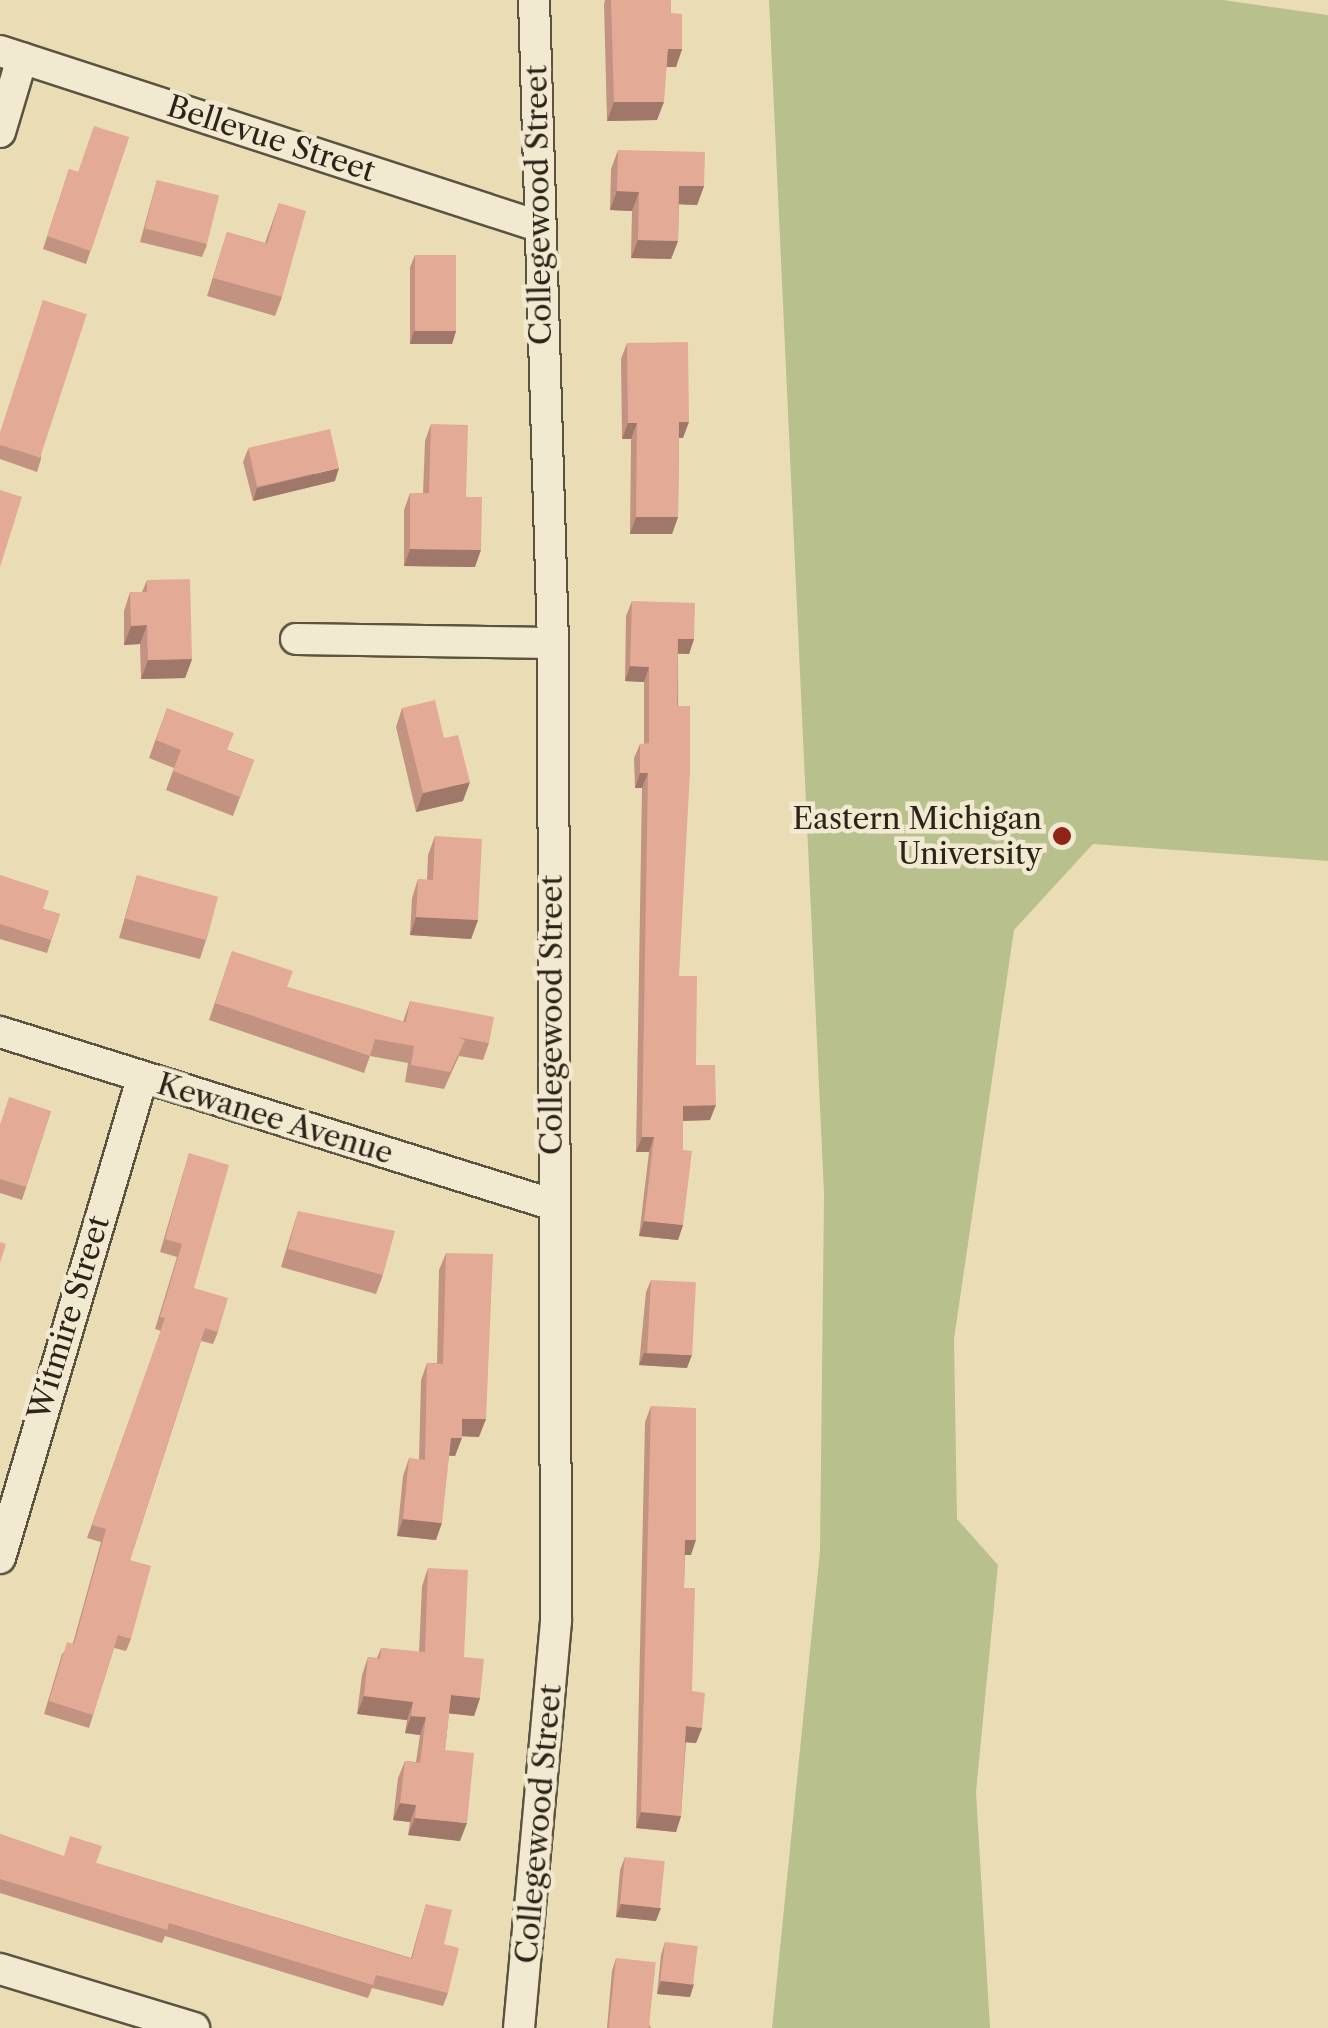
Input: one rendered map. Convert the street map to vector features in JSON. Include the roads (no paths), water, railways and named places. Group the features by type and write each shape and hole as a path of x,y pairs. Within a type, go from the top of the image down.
{"street":[{"name":"Collegewood Street","path":"519,2028 556,1620 551,1204 553,642 534,0"},
{"name":"Bellevue Street","path":"11,54 542,227"},
{"path":"0,132 11,54"},
{"path":"296,639 553,642"},
{"name":"Kewanee Avenue","path":"0,1032 551,1204"},
{"name":"Witmire Street","path":"0,1558 142,1079"},
{"path":"0,1969 194,2028"}],"place":[{"name":"Eastern Michigan University","path":"1062,836"}]}
